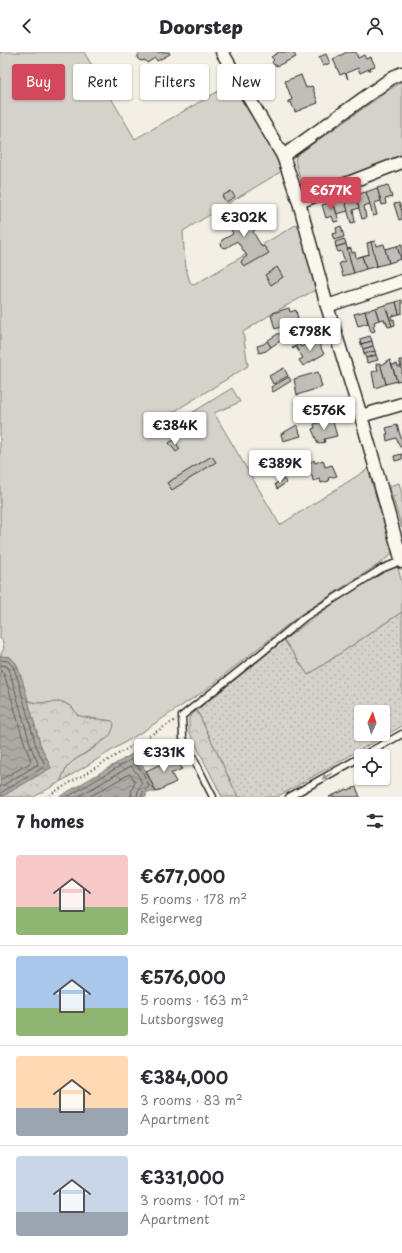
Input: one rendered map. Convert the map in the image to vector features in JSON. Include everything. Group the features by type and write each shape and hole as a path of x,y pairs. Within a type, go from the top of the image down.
{"street":[{"path":"222,52 283,156 299,202 327,306 400,544 402,561"},
{"path":"283,156 393,77 402,73"},
{"path":"299,202 402,162"},
{"path":"327,306 402,281"},
{"path":"361,416 402,404"}],"lane":[{"path":"213,797 183,738 182,716 304,617 381,569 402,561"},
{"path":"375,749 402,734"},
{"path":"289,797 354,760"}],"path":[{"path":"46,797 182,716"}],"green space":[{"path":"0,52 84,52 91,64 73,64 73,100 112,100 135,139 203,100 209,100 209,97 217,92 217,100 241,100 276,154 282,171 183,231 186,265 191,284 194,285 299,223 317,289 273,313 243,332 248,366 149,427 153,437 232,388 240,402 214,413 280,525 368,469 392,548 391,555 300,615 204,691 142,732 60,782 66,768 73,761 94,748 114,723 112,721 77,715 73,708 63,702 37,703 28,701 16,663 10,657 0,656 4,648 2,639 0,639"},
{"path":"402,81 402,158 304,192 295,160 297,155"},
{"path":"399,483 402,494 402,528 389,486"},
{"path":"393,567 398,568 402,583 402,612 308,675 284,640 342,597"},
{"path":"402,612 402,726 390,733 390,705 354,705 354,741 376,741 362,749 354,749 354,753 277,797 238,797 197,710 284,640 308,675"},
{"path":"28,701 37,703 63,702 73,708 77,715 112,721 114,723 113,729 109,737 73,761 66,768 60,782 34,797 1,797 50,768 40,744"},
{"path":"197,710 238,797 222,797 189,731 189,718"}],"water":[{"path":"0,656 10,657 16,663 22,679 40,744 51,768 1,797 0,797"},
{"path":"134,753 146,771 156,792 146,792 146,797 59,797"}],"building":[{"path":"140,52 169,52 170,54 157,61 155,58 147,63 145,60 142,61 137,58"},
{"path":"279,52 293,52 296,57 277,66 273,64 272,62 274,60 271,57"},
{"path":"347,52 356,52 358,58 364,55 366,59 371,57 375,66 370,68 371,70 369,69 360,73 358,68 346,73 348,79 345,73 340,75 333,59"},
{"path":"326,54 330,63 323,66 319,57"},
{"path":"301,75 306,88 312,86 318,103 295,112 291,102 288,103 288,101 292,100 285,81"},
{"path":"388,185 392,197 385,199 386,204 382,205 377,188"},
{"path":"377,188 381,201 374,203 377,215 373,216 366,192"},
{"path":"231,191 235,197 226,202 222,196"},
{"path":"366,192 370,204 364,206 366,218 362,219 355,195"},
{"path":"355,195 359,208 353,210 355,222 351,223 344,198"},
{"path":"344,198 348,211 337,214 333,202"},
{"path":"333,202 339,221 334,222 332,216 326,218 322,205"},
{"path":"399,203 402,211 402,219 399,220 394,204"},
{"path":"240,209 244,227 250,223 255,230 253,232 262,247 264,246 269,253 246,266 241,262 247,256 237,241 226,248 222,247 221,244 222,240 233,234 225,214"},
{"path":"341,226 344,237 334,240 332,234 337,233 336,228"},
{"path":"344,239 346,244 336,247 335,242"},
{"path":"375,241 376,246 384,244 389,263 377,266 370,242"},
{"path":"371,242 377,266 366,269 362,256 369,254 367,243"},
{"path":"346,244 354,273 343,276 339,263 345,261 341,251 338,252 336,247"},
{"path":"402,244 402,259 401,259 397,246"},
{"path":"397,246 401,259 389,263 385,249"},
{"path":"351,248 352,253 355,252 356,258 362,256 366,269 354,273 347,249"},
{"path":"277,267 283,277 271,285 265,275"},
{"path":"402,300 402,313 399,314 396,302"},
{"path":"396,302 399,314 391,316 392,320 394,319 395,325 392,326 385,305"},
{"path":"385,305 392,326 388,327 384,319 379,320 375,308"},
{"path":"289,308 290,312 296,310 298,319 285,323 286,325 275,329 271,315"},
{"path":"375,308 379,320 374,322 375,325 373,326 375,331 371,332 365,311"},
{"path":"365,311 368,323 358,326 354,314"},
{"path":"279,333 283,339 271,347 267,341"},
{"path":"370,336 372,341 361,344 360,339"},
{"path":"316,338 324,354 303,366 299,360 303,358 296,347 293,349 292,348 299,344 301,347"},
{"path":"267,341 271,347 266,351 259,353 257,346 264,344"},
{"path":"372,341 373,346 363,349 361,344"},
{"path":"373,346 375,351 364,354 363,349"},
{"path":"375,351 376,355 366,358 364,354"},
{"path":"376,355 378,360 367,363 366,358"},
{"path":"390,360 397,381 386,384 380,365"},
{"path":"399,360 402,360 402,380 397,381 392,365 397,364 398,367 401,367"},
{"path":"380,363 386,384 375,388 372,372 378,370 376,364"},
{"path":"284,368 288,376 273,384 269,376"},
{"path":"318,372 322,387 297,395 294,379"},
{"path":"289,377 291,381 273,392 271,387"},
{"path":"332,419 337,436 324,439 325,442 318,444 312,429 315,428 314,424"},
{"path":"297,425 301,436 283,441 281,434"},
{"path":"397,425 402,441 402,447 400,447 396,438 387,441 386,434 388,434 386,428"},
{"path":"174,440 180,449 176,452 169,443"},
{"path":"402,454 402,459 395,461 394,456"},
{"path":"212,456 216,462 172,490 167,483"},
{"path":"314,460 315,463 323,460 325,467 332,465 337,476 328,478 329,481 321,483 320,479 313,481 312,475 304,475 302,468"},
{"path":"284,479 286,483 277,489 275,484"},
{"path":"174,752 182,769 171,773 176,782 156,792 146,771 167,761 165,756"},
{"path":"356,787 360,797 329,797 347,789"}]}
